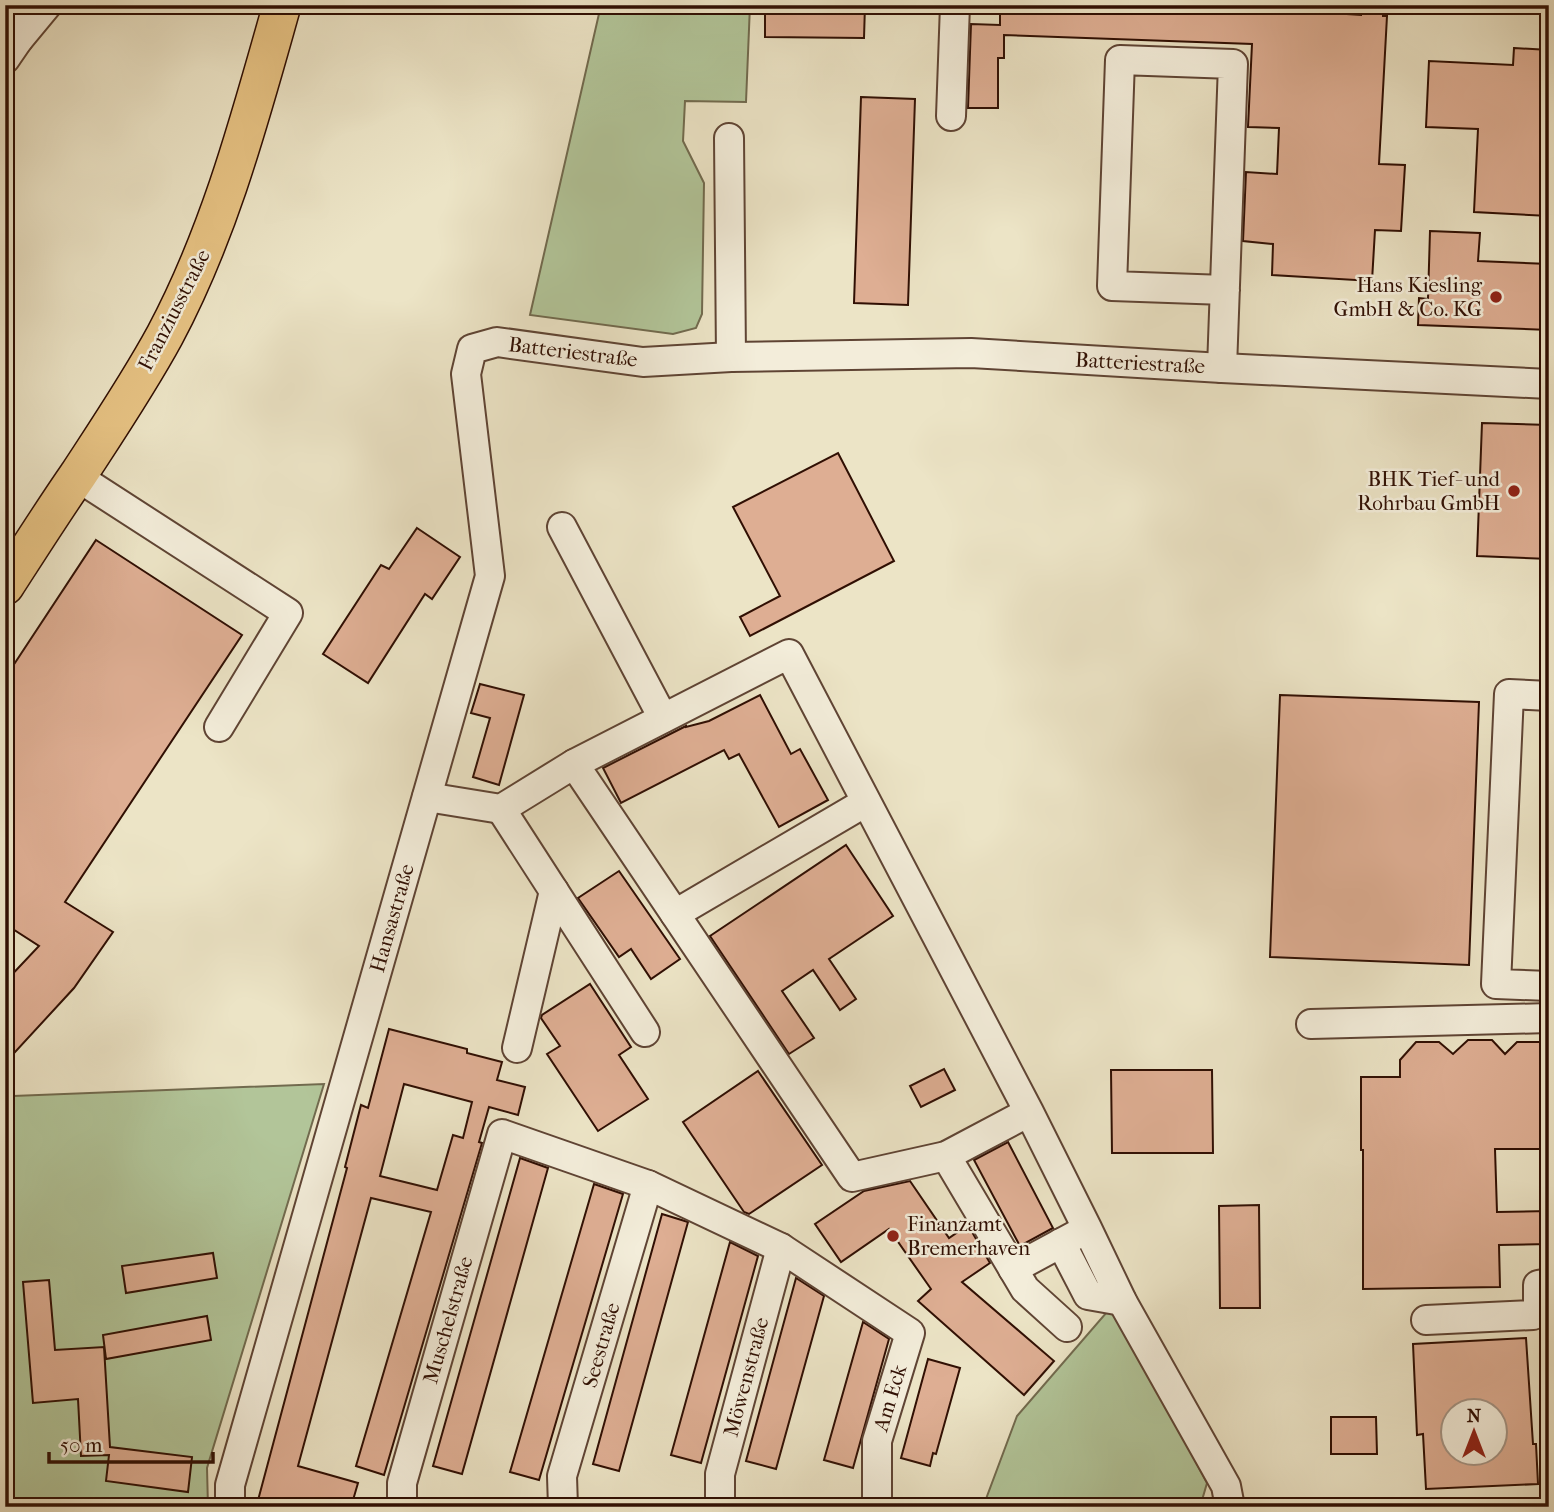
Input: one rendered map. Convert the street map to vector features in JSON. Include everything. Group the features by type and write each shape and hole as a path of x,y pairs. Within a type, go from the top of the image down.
{"main road":[{"name":"Franziusstraße","path":"5,586 139,379 185,294 206,248 236,162 282,5"}],"street":[{"path":"9,5 11,50"},
{"path":"11,50 47,5"},
{"path":"951,116 955,5"},
{"path":"1222,368 1233,65 1120,61 1112,286 1224,290"},
{"path":"729,138 732,357"},
{"name":"Batteriestraße","path":"498,342 643,362 732,357 971,353 1549,384"},
{"name":"Hansastraße","path":"230,1507 230,1485 490,576 466,374 472,349 498,342"},
{"path":"76,477 288,612 219,727"},
{"path":"562,527 663,718"},
{"path":"427,797 501,809 574,764 789,654 1029,1112 1122,1301 1226,1486 1230,1507"},
{"path":"1549,696 1509,694 1496,984 1549,986"},
{"path":"574,764 852,1177 946,1156 1029,1112"},
{"path":"675,914 866,802"},
{"path":"501,809 645,1032"},
{"path":"517,1048 554,891"},
{"path":"1311,1024 1549,1018"},
{"name":"Muschelstraße","path":"402,1507 402,1483 502,1134 648,1185"},
{"path":"946,1156 1025,1289 1067,1327"},
{"path":"648,1185 781,1248"},
{"name":"Seestraße","path":"562,1507 562,1476 648,1185"},
{"path":"1013,1269 1087,1228"},
{"path":"1060,1243 1088,1295 1122,1301"},
{"name":"Am Eck","path":"781,1248 909,1333 877,1441 877,1507"},
{"name":"Möwenstraße","path":"720,1507 720,1474 781,1248"},
{"path":"1426,1320 1533,1315 1538,1310 1538,1285 1549,1283"}],"green space":[{"path":"601,5 750,5 746,102 685,101 683,141 704,183 702,314 696,328 673,334 530,315"},
{"path":"324,1084 207,1468 208,1507 5,1507 5,1090 13,1096"},
{"path":"1113,1305 1207,1483 1200,1507 983,1507 1017,1416"}],"building":[{"path":"765,5 865,5 864,38 765,37"},
{"path":"1000,5 1317,5 1316,12 1361,15 1361,5 1383,5 1383,16 1387,16 1379,164 1405,165 1401,231 1375,230 1372,281 1272,275 1273,244 1243,241 1246,172 1277,174 1279,128 1248,127 1252,44 1004,35 1004,58 998,58 998,108 968,108 971,24 1000,25"},
{"path":"1514,48 1549,50 1549,216 1474,212 1478,129 1426,127 1429,61 1513,65"},
{"path":"861,97 915,99 908,305 854,303"},
{"path":"1430,231 1480,233 1478,261 1549,264 1549,330 1418,325 1419,298 1428,299"},
{"name":"BHK Tief- und Rohrbau GmbH","path":"1482,423 1549,425 1549,559 1477,556"},
{"path":"838,453 894,561 750,636 740,617 780,596 733,507"},
{"path":"417,528 460,557 432,599 425,594 368,683 323,654 381,565 389,569"},
{"path":"96,540 242,635 65,902 113,932 74,988 5,1063 5,982 39,946 5,924 5,678"},
{"path":"480,684 524,695 499,785 473,777 490,718 471,713"},
{"path":"760,695 791,754 800,749 828,800 779,827 739,754 729,759 724,750 621,803 603,768 686,726 709,721"},
{"path":"1280,695 1479,702 1469,965 1270,957"},
{"path":"846,845 893,916 829,959 856,999 840,1010 813,970 782,991 814,1038 789,1054 710,936"},
{"path":"619,871 680,959 651,979 631,949 619,957 578,898"},
{"path":"590,984 631,1047 619,1055 648,1099 598,1131 547,1054 560,1046 541,1018"},
{"path":"389,1029 467,1049 467,1053 502,1062 497,1080 525,1087 518,1115 489,1107 479,1142 482,1143 384,1475 356,1466 431,1212 371,1198 298,1466 358,1483 351,1507 268,1507 257,1504 347,1168 345,1167 361,1105 368,1108","holes":["404,1084 472,1102 463,1138 453,1135 437,1190 380,1176"]},
{"path":"1468,1040 1492,1040 1505,1054 1517,1042 1549,1042 1549,1144 1543,1149 1495,1149 1497,1212 1549,1211 1549,1244 1499,1245 1500,1287 1363,1289 1361,1077 1400,1077 1400,1060 1416,1042 1439,1042 1453,1054"},
{"path":"944,1069 955,1090 921,1107 910,1086"},
{"path":"1111,1070 1212,1070 1213,1153 1112,1153"},
{"path":"758,1071 822,1165 749,1214 744,1212 683,1122"},
{"path":"1008,1142 1053,1228 1020,1246 974,1160"},
{"path":"520,1158 548,1168 462,1474 433,1466"},
{"path":"910,1181 949,1238 968,1225 990,1263 962,1282 1054,1361 1024,1395 918,1301 931,1289 889,1229 841,1262 815,1224 864,1191"},
{"path":"594,1184 623,1194 539,1480 510,1472"},
{"path":"1259,1205 1260,1308 1220,1308 1219,1206"},
{"path":"662,1214 688,1222 619,1471 593,1464"},
{"path":"730,1242 758,1256 701,1463 671,1455"},
{"path":"213,1253 217,1278 126,1293 122,1266"},
{"path":"796,1278 824,1296 776,1469 746,1461"},
{"path":"49,1280 55,1350 104,1347 110,1447 192,1457 188,1492 106,1481 109,1455 81,1456 78,1399 33,1403 23,1282"},
{"path":"207,1316 211,1340 106,1359 103,1335"},
{"path":"863,1322 889,1339 853,1468 824,1460"},
{"path":"1526,1338 1538,1484 1426,1489 1423,1434 1417,1435 1413,1344"},
{"path":"928,1359 960,1368 936,1454 933,1453 930,1466 901,1458"},
{"path":"1331,1417 1376,1417 1377,1454 1331,1454"}],"place":[{"name":"Hans Kiesling GmbH & Co. KG","path":"1496,297"},
{"name":"BHK Tief- und Rohrbau GmbH","path":"1514,491"},
{"name":"Finanzamt Bremerhaven","path":"893,1236"}]}
